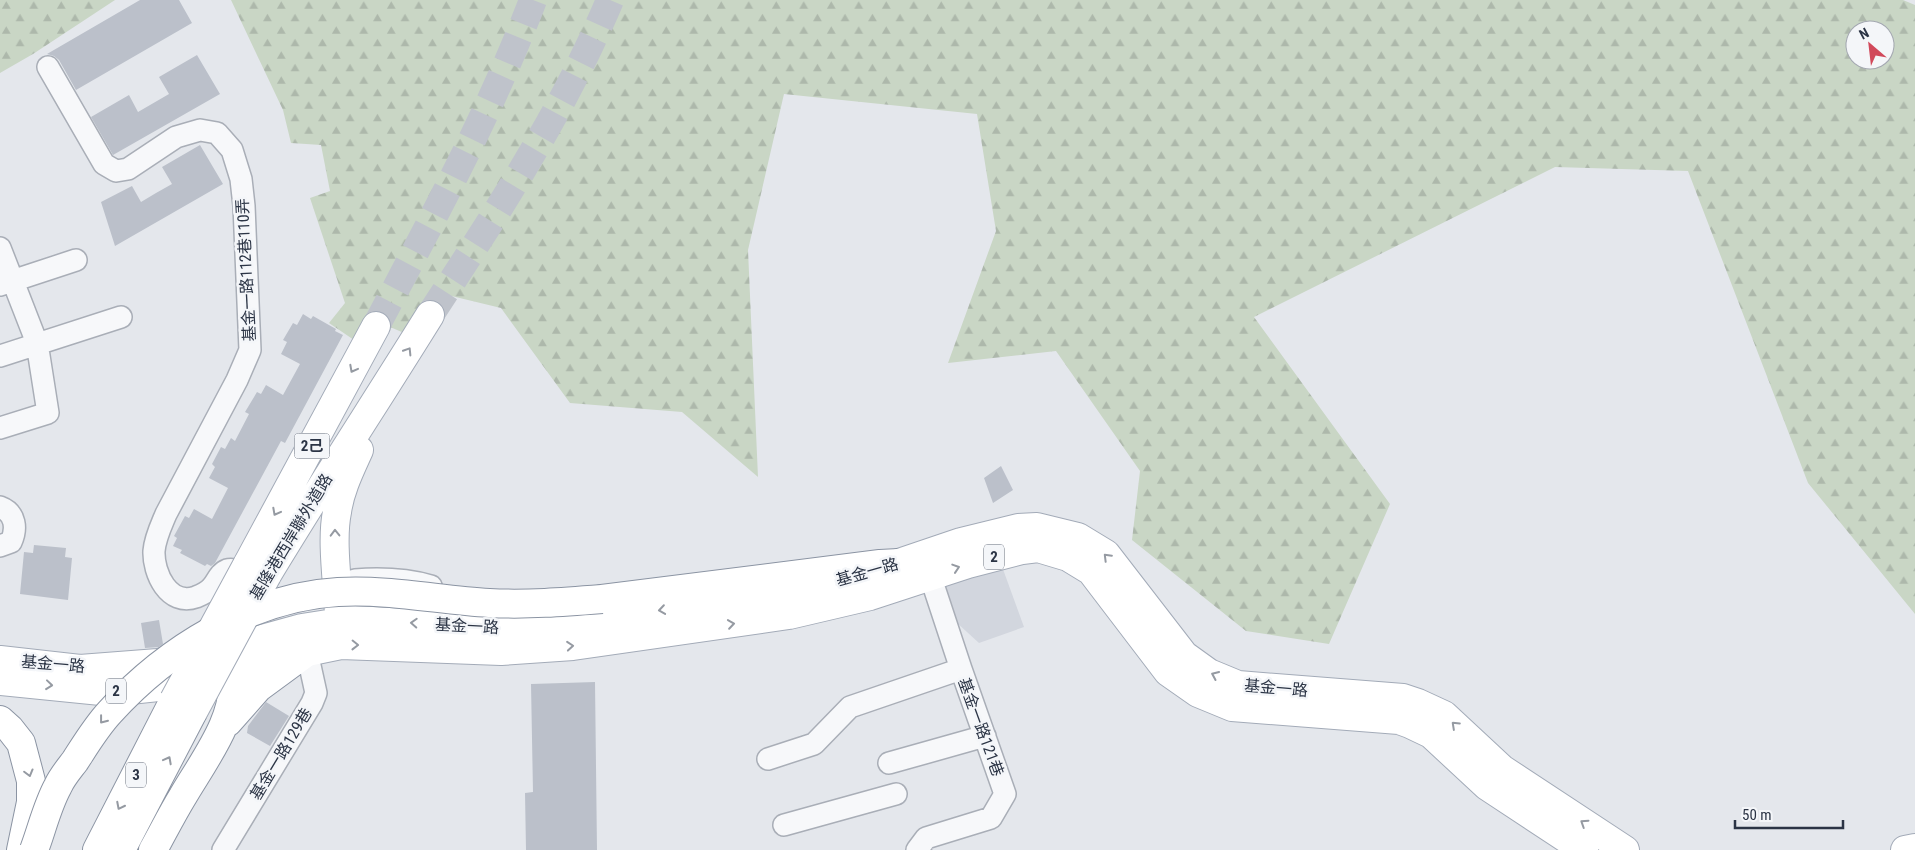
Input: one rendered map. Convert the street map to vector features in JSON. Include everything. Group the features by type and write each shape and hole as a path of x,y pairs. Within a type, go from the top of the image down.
{"main road":[{"name":"基隆港西岸聯外道路","path":"184,706 263,577 386,387 430,315"},
{"name":"基隆港西岸聯外道路","path":"263,577 376,326"},
{"path":"153,850 218,736 241,706 258,688 307,652 340,621 335,529 341,495 386,387"},
{"name":"基金一路","path":"914,570 961,542 1018,528 1037,527 1078,537 1106,554 1184,655 1209,673 1238,685 1403,698 1418,703 1444,715 1502,768 1625,850"},
{"name":"基金一路","path":"0,660 80,669 158,663 224,662 349,645 501,651 571,623 785,593 914,570 968,564 1038,548 1068,557 1091,571 1168,672 1198,693 1232,707 1399,720 1410,724 1431,734 1487,786 1584,850"},
{"path":"34,850 57,787 109,712 145,678 191,643 227,622 291,599 339,592 367,592 491,603 553,602 602,599 880,564 914,570"},
{"name":"基金一路","path":"0,681 111,692 177,685 302,628 340,621 353,620 500,628 538,637"},
{"path":"218,736 232,700 234,687 224,662"},
{"name":"3","path":"97,850 184,706"},
{"name":"3","path":"121,850 184,706"},
{"path":"5,724 21,744 31,782 31,802 21,850"},
{"path":"1904,850 1915,848"}],"street":[{"name":"基金一路112巷110弄","path":"48,67 104,164 116,171 128,169 176,137 200,130 217,133 232,150 241,179 244,206 250,350 237,380 166,514 157,536 154,552 156,567 161,581 168,591 177,598 194,598 202,595 211,589 221,573 227,570 263,577"},
{"path":"0,248 6,283 36,343 48,413 0,428"},
{"path":"6,283 76,260"},
{"path":"0,356 122,317"},
{"path":"0,507 10,514 15,521 15,533 11,542 0,546"},
{"name":"基金一路121巷","path":"914,570 961,669 1005,794 991,818 926,838 917,850"},
{"path":"263,577 338,582 373,578 425,584 459,595 538,637"},
{"name":"基金一路129巷","path":"223,850 312,703 316,693 307,652"},
{"path":"768,759 814,744 850,706 961,669"},
{"path":"889,763 985,736"},
{"path":"784,825 896,794"}],"shaded area":[{"path":"1000,561 1024,627 979,643 956,622 943,578"}],"green space":[{"path":"0,0 115,0 33,54 0,73"},
{"path":"231,0 1903,0 1915,5 1915,614 1808,483 1688,171 1555,167 1254,317 1390,504 1329,644 1246,631 1132,540 1140,471 1056,351 948,363 996,231 977,114 784,94 748,250 758,477 682,412 570,403 501,308 439,293 404,333 367,317 354,340 329,323 345,303 310,198 330,191 321,145 291,143 283,110"}],"building":[{"path":"140,0 179,0 192,23 76,90 59,60 47,54"},
{"path":"197,55 220,94 113,155 91,117 129,95 138,112 169,94 159,77"},
{"path":"200,145 223,184 115,246 101,202 132,186 141,202 172,184 162,167"},
{"path":"303,314 311,319 313,316 343,335 285,443 281,441 215,563 211,566 207,564 205,566 180,553 182,550 173,546 177,538 174,536 185,516 189,518 194,509 212,519 228,488 209,478 215,467 212,464 221,447 225,449 231,438 235,441 249,414 245,412 257,392 261,394 266,385 283,395 300,364 281,354 287,342 283,340 293,323 297,325"},
{"path":"1001,466 1013,490 993,503 984,478"},
{"path":"34,545 66,548 65,557 72,558 68,600 20,594 24,552 33,553"},
{"path":"159,620 163,644 159,647 145,648 141,623"},
{"path":"595,682 597,850 526,850 525,793 533,792 531,684"},
{"path":"266,702 289,716 270,746 247,733 248,726"}],"tunnel":[{"path":"376,326 479,125 533,0"},
{"path":"430,315 504,200 550,122 610,0"}]}
